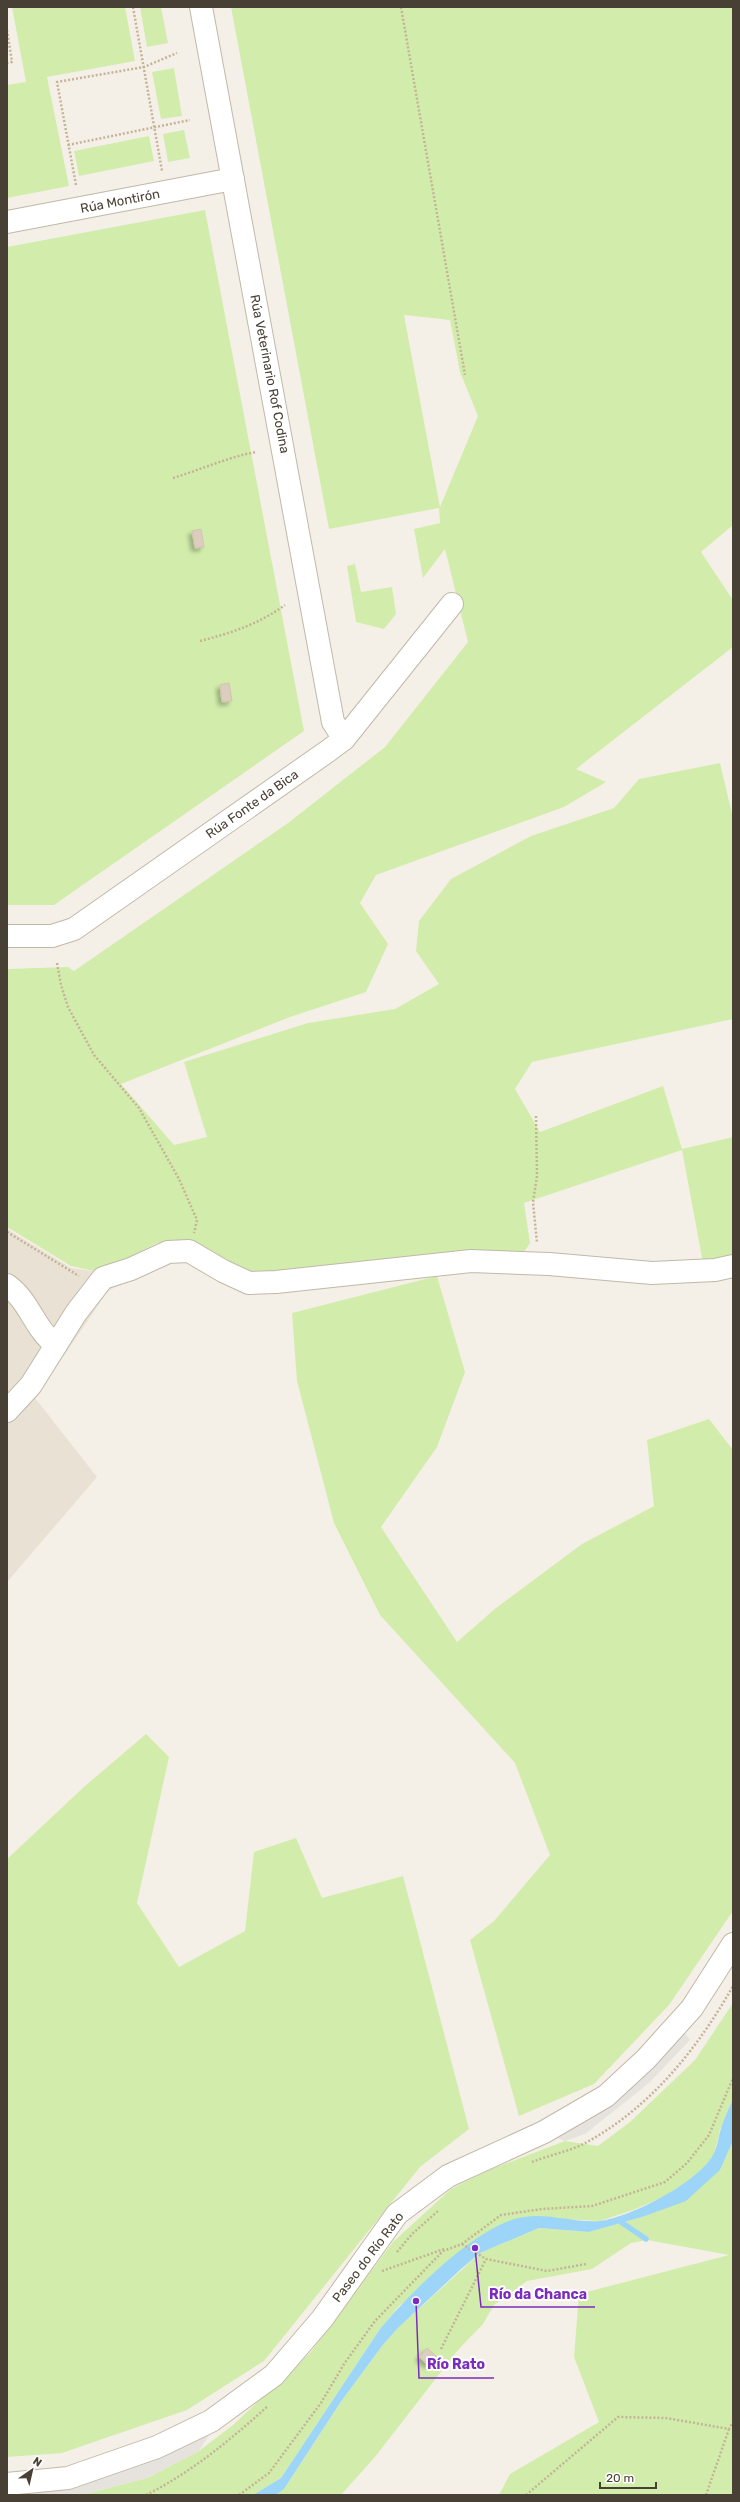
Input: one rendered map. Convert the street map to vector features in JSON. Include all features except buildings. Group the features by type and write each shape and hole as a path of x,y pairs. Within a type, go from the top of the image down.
{"street":[{"name":"Rúa Veterinario Rof Codina","path":"202,7 333,722 344,739"},
{"name":"Rúa Montirón","path":"7,222 233,179"},
{"name":"Rúa Fonte da Bica","path":"7,936 52,936 74,929 344,739 452,604"},
{"path":"7,1411 31,1385 56,1345 103,1278 168,1252 189,1251 223,1271 249,1283 276,1282 471,1261 539,1263 652,1273 715,1270 733,1266"},
{"path":"7,1285 32,1312 47,1339 56,1345"},
{"name":"Paseo do Río Rato","path":"7,2484 68,2478 157,2447 211,2421 274,2375 322,2319 398,2214 448,2176 544,2132 606,2096 646,2059 692,2008 733,1944"}],"path":[{"path":"133,7 162,171"},
{"path":"401,7 465,375"},
{"path":"7,30 12,62 7,63"},
{"path":"76,185 56,82 144,67 177,53"},
{"path":"68,145 190,120"},
{"path":"173,478 222,463 236,456 256,452"},
{"path":"200,641 242,629 267,618 285,605"},
{"path":"57,963 61,985 68,1007 94,1055 139,1108 179,1179 197,1220 189,1251"},
{"path":"536,1116 537,1176 533,1202 539,1263"},
{"path":"7,1232 96,1288"},
{"path":"530,2162 585,2143 608,2130 642,2102 676,2070 700,2039 733,1986"},
{"path":"382,2271 462,2244 501,2215 542,2209 592,2206 665,2182 687,2163 710,2135 733,2078"},
{"path":"392,2258 412,2234 439,2210"},
{"path":"462,2244 486,2259 547,2271 586,2264"},
{"path":"239,2495 270,2473 322,2403 344,2364 375,2321 447,2248"},
{"path":"441,2349 486,2259"},
{"path":"377,2278 387,2264"},
{"path":"146,2495 168,2484 219,2450 274,2401"},
{"path":"526,2495 618,2417 666,2418 729,2429"},
{"path":"706,2495 729,2429 733,2422"}],"shaded area":[{"path":"7,1229 71,1268 135,1277 108,1291 35,1398 97,1477 7,1582"},
{"path":"677,2024 690,2040 649,2083 585,2134 565,2141 544,2132"},
{"path":"213,2429 199,2451 147,2478 81,2495 7,2495 7,2484"}],"green space":[{"path":"12,7 125,7 135,61 47,77 69,186 7,198 7,85 26,82"},
{"path":"140,7 161,7 168,43 147,47"},
{"path":"231,7 733,7 733,525 701,552 733,600 733,647 576,769 606,782 564,807 376,875 360,903 388,944 366,992 290,1017 121,1084 174,1145 207,1137 184,1062 308,1023 395,1009 439,984 416,951 419,921 451,879 531,836 614,808 639,779 720,763 733,818 733,1019 532,1062 515,1089 540,1132 663,1086 682,1149 733,1137 733,1258 703,1263 682,1150 524,1203 530,1243 522,1255 262,1278 191,1244 157,1243 99,1272 71,1266 7,1227 7,969 68,967 74,971 288,823 385,747 468,642 445,549 423,578 414,529 440,523 439,508 329,529","holes":["404,315 450,320 460,372 478,416 440,507"]},
{"path":"174,68 182,116 161,119 152,72"},
{"path":"184,130 190,158 168,162 163,134"},
{"path":"149,136 154,161 79,176 74,151"},
{"path":"205,210 304,731 54,905 7,905 7,247","holes":["201,529 204,546 195,548 192,531"]},
{"path":"355,564 361,592 392,587 396,614 384,629 356,622 347,566"},
{"path":"437,1276 465,1372 437,1447 381,1527 457,1642 496,1608 582,1544 654,1506 647,1440 709,1419 733,1450 733,1911 669,2005 594,2084 519,2116 470,1940 494,1921 550,1855 515,1763 380,1615 334,1523 297,1381 292,1313"},
{"path":"146,1734 169,1757 137,1903 179,1967 245,1931 254,1852 296,1838 322,1898 403,1876 469,2129 420,2167 264,2361 187,2410 62,2453 7,2457 7,1859 85,1786"},
{"path":"733,2003 733,2098 720,2130 714,2155 690,2180 664,2197 633,2210 600,2221 524,2217 399,2306 380,2329 281,2478 253,2495 81,2495 147,2478 199,2451 233,2425 310,2353 393,2242 451,2189 489,2170 565,2141 598,2146 630,2122 695,2060"},
{"path":"733,2141 733,2495 499,2495 510,2474 599,2422 574,2357 579,2294 729,2255 647,2240 631,2243 592,2269 527,2281 494,2305 483,2324 458,2350 375,2457 341,2495 276,2495 284,2489 340,2403 382,2346 398,2328 480,2253 539,2228 589,2232 642,2217 720,2170"}],"water":[{"path":"733,2098 733,2141 720,2170 686,2201 642,2217 589,2232 539,2228 480,2253 398,2328 382,2346 340,2403 284,2489 276,2495 253,2495 281,2478 380,2329 408,2298 446,2262 486,2232 506,2222 533,2216 581,2221 600,2221 628,2213 662,2197 693,2177 705,2166 713,2155"}],"waterway":[{"path":"618,2220 646,2239"}],"place":[{"name":"Río da Chanca","path":"475,2248"},
{"name":"Río Rato","path":"416,2301"}]}
